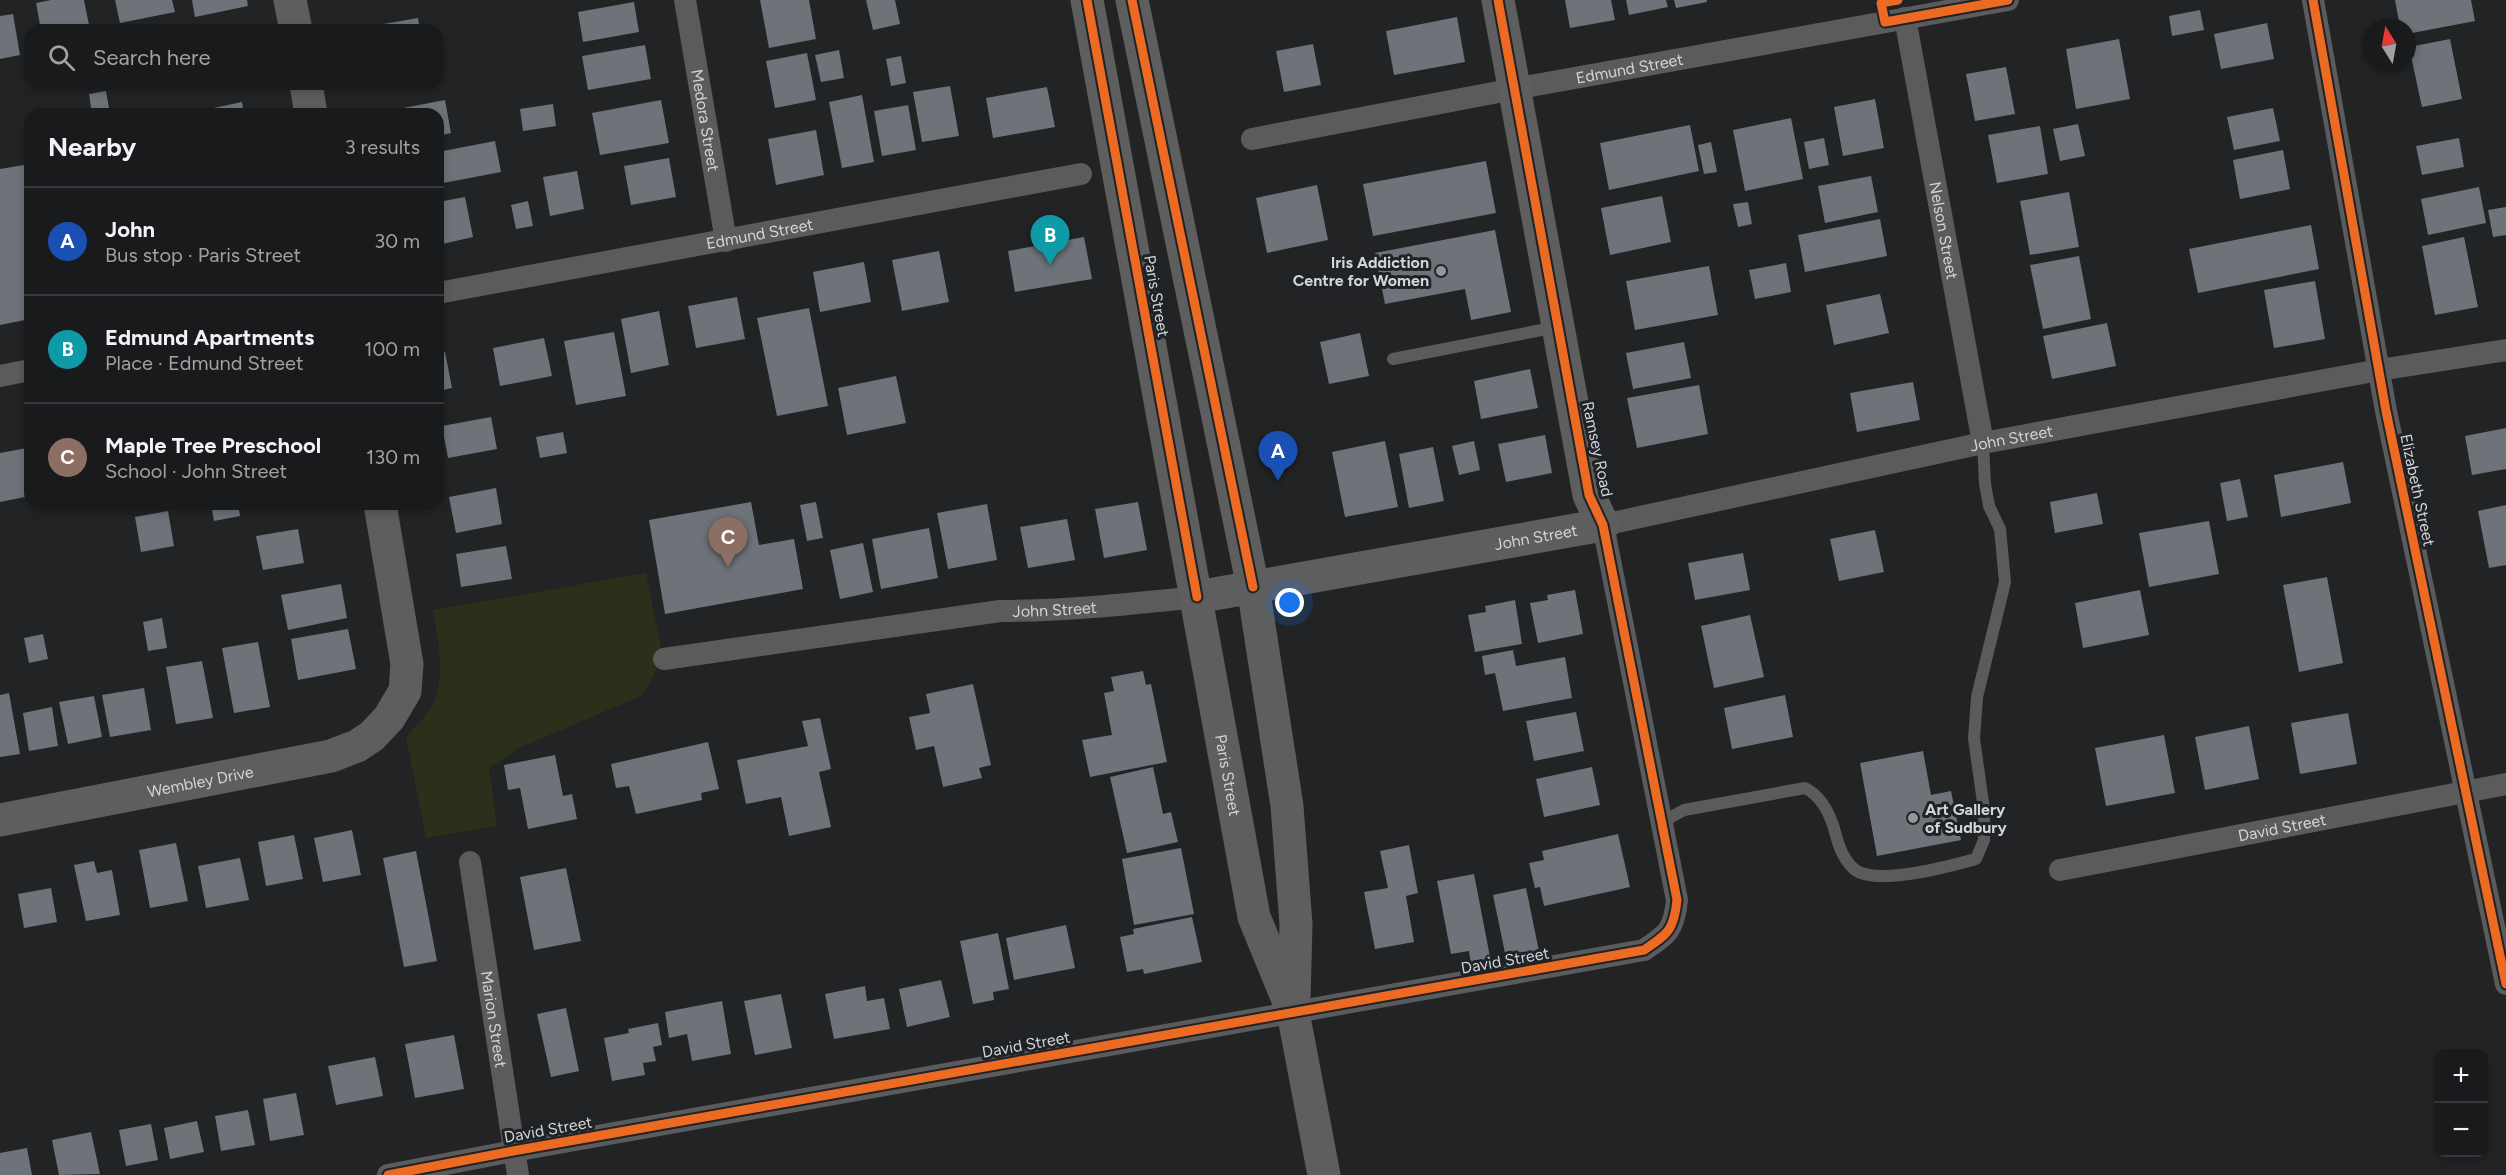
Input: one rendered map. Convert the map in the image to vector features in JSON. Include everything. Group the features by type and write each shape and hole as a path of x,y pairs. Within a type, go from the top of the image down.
{"main road":[{"path":"290,0 295,24"},
{"name":"Paris Street","path":"1087,0 1254,917 1293,1012 1324,1175"},
{"name":"Paris Street","path":"1132,0 1253,587 1287,806 1296,924 1293,1012"},
{"name":"Ramsey Road","path":"1498,0 1589,495 1603,525"},
{"path":"307,90 310,108"},
{"name":"Wembley Drive","path":"0,820 331,756 357,746 372,736 389,718 405,691 407,664 381,510"},
{"name":"John Street","path":"1197,597 1603,525"}],"street":[{"name":"Medora Street","path":"685,0 726,241"},
{"name":"Edmund Street","path":"1252,139 2008,0"},
{"name":"Elizabeth Street","path":"2313,0 2379,370 2506,984"},
{"name":"Nelson Street","path":"1905,18 1983,443"},
{"name":"Edmund Street","path":"444,292 1081,174"},
{"name":"John Street","path":"1603,525 1983,443 2379,370 2506,350"},
{"path":"0,376 24,371"},
{"name":"Ramsey Road","path":"1603,525 1677,900 1675,920 1666,936"},
{"name":"John Street","path":"664,659 1000,611 1058,610 1197,597"},
{"name":"David Street","path":"2060,870 2506,784"},
{"name":"Marion Street","path":"470,862 518,1175"},
{"name":"David Street","path":"388,1175 1644,950 1666,936"}],"lane":[{"path":"1393,359 1558,327"},
{"path":"1662,822 1684,810 1805,788 1821,800 1831,820 1842,854 1856,870 1875,876 1904,874 1976,859 1984,840 1984,809 1974,739 1977,697 2005,582 2000,529 1989,506 1985,484 1983,443"}],"green space":[{"path":"646,573 663,657 643,695 519,748 489,768 497,826 426,838 406,737 428,713 437,693 440,657 433,610"}],"building":[{"path":"51,0 84,0 89,24 40,24 36,3"},
{"path":"115,0 172,0 175,12 120,23"},
{"path":"192,0 247,0 248,6 195,17"},
{"path":"760,0 809,0 816,39 769,48"},
{"path":"866,0 895,0 900,24 873,30"},
{"path":"1565,0 1611,0 1615,20 1570,28"},
{"path":"1626,0 1666,0 1668,7 1629,15"},
{"path":"1674,0 1707,0 1707,2 1676,8"},
{"path":"2395,0 2471,0 2475,21 2416,32 2416,18 2398,18"},
{"path":"634,2 639,32 583,42 578,12"},
{"path":"2200,10 2204,30 2172,36 2169,16"},
{"path":"13,14 20,55 0,59 0,16"},
{"path":"1457,17 1465,62 1394,75 1386,31"},
{"path":"418,18 419,24 384,24"},
{"path":"2267,23 2274,59 2221,69 2214,34"},
{"path":"2119,39 2130,99 2076,109 2066,49"},
{"path":"2450,39 2462,99 2422,107 2414,72 2416,46"},
{"path":"1313,44 1321,85 1284,92 1276,51"},
{"path":"645,45 651,79 588,90 582,56"},
{"path":"839,50 844,78 821,82 815,55"},
{"path":"807,53 816,100 775,108 766,61"},
{"path":"901,56 906,83 891,86 886,59"},
{"path":"2006,67 2015,114 1975,121 1966,74"},
{"path":"950,86 959,136 922,142 913,92"},
{"path":"1047,87 1055,127 993,138 986,98"},
{"path":"106,91 109,108 91,108 89,94"},
{"path":"862,95 874,162 842,168 829,102"},
{"path":"1875,99 1884,148 1843,156 1834,107"},
{"path":"445,100 451,133 444,135 444,108 403,108"},
{"path":"661,100 669,143 600,155 592,113"},
{"path":"242,102 243,108 214,108"},
{"path":"553,104 556,126 523,131 520,109"},
{"path":"908,105 916,150 882,156 874,111"},
{"path":"2273,108 2280,141 2234,150 2227,117"},
{"path":"1791,118 1803,179 1745,191 1733,130"},
{"path":"2078,124 2085,156 2060,161 2053,129"},
{"path":"1690,125 1699,171 1609,190 1600,143"},
{"path":"2040,126 2048,174 1997,183 1988,135"},
{"path":"816,130 824,175 776,185 768,139"},
{"path":"1824,138 1829,165 1809,169 1804,142"},
{"path":"2459,138 2464,167 2422,175 2416,146"},
{"path":"495,141 501,172 444,183 444,151"},
{"path":"1711,142 1717,172 1704,174 1698,145"},
{"path":"2283,150 2290,189 2240,199 2233,160"},
{"path":"669,158 676,197 631,205 624,166"},
{"path":"1486,161 1496,213 1373,236 1363,184"},
{"path":"24,165 24,320 0,325 0,169"},
{"path":"577,171 584,209 550,216 543,177"},
{"path":"1871,176 1878,212 1825,223 1818,186"},
{"path":"1317,185 1328,240 1267,253 1256,198"},
{"path":"2479,187 2486,223 2428,235 2421,199"},
{"path":"2069,192 2079,247 2030,255 2020,201"},
{"path":"1662,196 1671,242 1610,255 1601,208"},
{"path":"465,197 473,237 444,244 444,201"},
{"path":"528,201 533,226 516,229 511,205"},
{"path":"1748,202 1752,224 1738,227 1733,204"},
{"path":"2506,207 2506,235 2493,237 2488,210"},
{"path":"1880,219 1887,256 1805,272 1798,235"},
{"path":"2311,225 2319,269 2198,293 2189,249"},
{"name":"Iris Addiction Centre for Women","path":"1495,230 1511,312 1471,320 1465,289 1385,304 1375,253"},
{"path":"1084,237 1092,279 1015,292 1008,251"},
{"path":"2464,237 2478,307 2435,315 2422,246"},
{"path":"939,251 949,302 902,311 892,260"},
{"path":"2079,256 2091,319 2043,329 2030,265"},
{"path":"864,262 871,302 820,312 813,272"},
{"path":"1786,263 1791,292 1755,299 1749,270"},
{"path":"1709,266 1718,315 1635,330 1626,281"},
{"path":"2315,281 2325,339 2274,348 2264,290"},
{"path":"1880,294 1889,333 1834,345 1826,305"},
{"path":"737,297 745,339 696,348 688,306"},
{"path":"809,308 828,406 777,416 757,318"},
{"path":"659,311 669,365 631,373 621,319"},
{"path":"2107,323 2116,366 2052,379 2043,336"},
{"path":"614,332 626,396 576,405 564,341"},
{"path":"1360,333 1369,376 1329,384 1320,342"},
{"path":"544,338 552,376 500,386 493,348"},
{"path":"1684,342 1691,378 1633,389 1626,353"},
{"path":"444,352 452,388 444,390"},
{"path":"1530,369 1538,408 1481,419 1474,381"},
{"path":"896,376 906,423 847,435 838,388"},
{"path":"1913,382 1920,420 1857,432 1850,393"},
{"path":"1699,385 1708,434 1637,448 1627,398"},
{"path":"491,417 497,449 448,458 444,426"},
{"path":"2506,428 2506,469 2472,475 2465,436"},
{"path":"563,432 567,453 540,458 536,437"},
{"path":"1545,435 1552,473 1506,482 1498,444"},
{"path":"1385,441 1398,507 1345,517 1332,452"},
{"path":"1474,441 1480,470 1459,475 1452,446"},
{"path":"1433,447 1444,501 1409,508 1399,454"},
{"path":"24,449 24,497 0,502 0,453"},
{"path":"2343,462 2351,503 2281,517 2274,475"},
{"path":"2240,479 2248,517 2227,521 2220,483"},
{"path":"496,488 502,524 456,533 449,497"},
{"path":"2097,493 2103,524 2055,533 2050,502"},
{"path":"751,502 759,545 794,539 803,589 665,614 649,520"},
{"path":"816,502 823,538 807,541 800,505"},
{"path":"1138,502 1147,550 1104,558 1095,509"},
{"path":"987,504 997,560 948,569 937,513"},
{"path":"2506,505 2506,565 2489,568 2478,511"},
{"path":"212,510 239,510 240,516 214,521"},
{"path":"168,511 174,546 141,552 135,517"},
{"path":"1067,519 1075,560 1028,568 1020,527"},
{"path":"2209,521 2219,574 2149,587 2139,533"},
{"path":"929,528 938,578 881,589 872,539"},
{"path":"298,529 304,563 263,570 256,536"},
{"path":"1875,530 1884,572 1839,581 1830,539"},
{"path":"863,543 873,592 840,599 830,550"},
{"path":"506,546 512,579 461,587 456,554"},
{"path":"1743,553 1750,590 1695,600 1688,563"},
{"path":"2327,577 2343,663 2299,672 2283,585"},
{"path":"341,584 347,618 288,630 281,595"},
{"path":"1575,590 1583,634 1538,643 1530,603 1548,600 1547,595"},
{"path":"2140,590 2149,635 2083,648 2075,603"},
{"path":"1515,600 1522,644 1475,652 1468,615 1486,612 1485,606"},
{"path":"1750,615 1764,677 1714,688 1701,626"},
{"path":"162,618 167,648 148,651 143,622"},
{"path":"348,629 356,669 298,680 291,639"},
{"path":"43,634 48,659 29,663 24,638"},
{"path":"258,642 270,707 234,713 222,648"},
{"path":"1513,650 1516,666 1565,657 1572,698 1503,711 1495,673 1485,675 1482,656"},
{"path":"202,661 213,718 176,724 166,667"},
{"path":"1143,671 1146,685 1151,684 1167,762 1090,777 1082,740 1112,735 1104,693 1114,691 1111,677"},
{"path":"973,684 991,765 979,768 982,778 943,787 934,746 916,750 909,717 930,713 926,694"},
{"path":"144,688 151,730 110,737 102,695"},
{"path":"9,693 20,754 0,757 0,695"},
{"path":"1785,695 1793,737 1732,749 1724,708"},
{"path":"94,696 102,737 68,744 59,702"},
{"path":"52,707 58,746 29,751 23,713"},
{"path":"1576,712 1584,751 1534,761 1526,721"},
{"path":"2348,713 2357,764 2300,774 2291,723"},
{"path":"820,718 831,769 819,772 831,827 789,836 781,797 746,804 737,760 808,746 802,721"},
{"path":"2249,726 2259,779 2205,790 2195,737"},
{"path":"2164,735 2175,793 2106,806 2095,748"},
{"path":"708,742 719,789 701,793 702,800 636,814 629,786 616,788 611,764"},
{"name":"Art Gallery of Sudbury","path":"1923,751 1931,795 1951,791 1961,840 1877,856 1860,763"},
{"path":"555,755 563,796 572,794 577,819 528,829 520,788 508,790 504,765"},
{"path":"1153,767 1163,814 1171,812 1178,842 1127,853 1110,777"},
{"path":"1592,767 1600,805 1544,817 1536,779"},
{"path":"352,830 361,875 323,882 314,838"},
{"path":"1618,834 1630,887 1544,906 1540,887 1535,888 1529,863 1544,860 1542,851"},
{"path":"294,835 303,879 266,886 258,842"},
{"path":"176,843 188,901 150,908 139,850"},
{"path":"1409,845 1418,893 1406,896 1414,942 1375,949 1364,892 1388,888 1380,851"},
{"path":"1181,848 1194,914 1134,925 1122,859"},
{"path":"416,851 437,961 404,967 383,858"},
{"path":"240,858 249,900 206,908 198,866"},
{"path":"94,861 97,873 112,870 120,915 86,921 74,865"},
{"path":"566,868 581,941 534,950 520,877"},
{"path":"1474,874 1491,962 1471,965 1469,951 1451,954 1437,881"},
{"path":"51,888 57,922 24,928 18,894"},
{"path":"1526,888 1539,951 1506,958 1493,895"},
{"path":"1192,917 1202,962 1144,974 1143,969 1127,972 1120,937 1134,934 1133,929"},
{"path":"1066,925 1075,968 1014,980 1006,938"},
{"path":"998,933 1009,989 993,992 994,1000 973,1004 960,941"},
{"path":"941,980 950,1017 907,1027 899,989"},
{"path":"865,986 867,1001 884,998 890,1029 834,1039 825,994"},
{"path":"781,994 792,1048 755,1055 744,1001"},
{"path":"722,1001 731,1054 692,1061 687,1034 669,1038 665,1012"},
{"path":"566,1008 579,1071 551,1077 537,1014"},
{"path":"658,1023 662,1045 653,1047 656,1061 643,1063 645,1075 612,1081 604,1038 629,1033 628,1029"},
{"path":"454,1035 464,1089 415,1098 405,1044"},
{"path":"375,1057 383,1096 336,1105 328,1066"},
{"path":"296,1093 304,1135 270,1141 263,1099"},
{"path":"248,1110 255,1145 221,1151 215,1116"},
{"path":"197,1121 204,1152 170,1159 164,1128"},
{"path":"151,1124 158,1160 126,1166 119,1130"},
{"path":"91,1132 100,1174 59,1175 52,1140"},
{"path":"27,1148 32,1175 0,1175 0,1153"}],"cycle path":[{"path":"1087,0 1197,597"},
{"path":"1132,0 1253,587"},
{"path":"388,1175 1644,950 1664,935 1672,925 1677,900 1603,525 1589,495 1498,0"},
{"path":"1898,0 1881,3 1885,22 2008,0"},
{"path":"2313,0 2386,411 2506,984"}],"place":[{"name":"Edmund Apartments","path":"1050,265"},
{"name":"Iris Addiction Centre for Women","path":"1441,271"},
{"name":"John","path":"1278,481"},
{"name":"Maple Tree Preschool","path":"728,567"},
{"name":"Art Gallery of Sudbury","path":"1913,818"}]}
